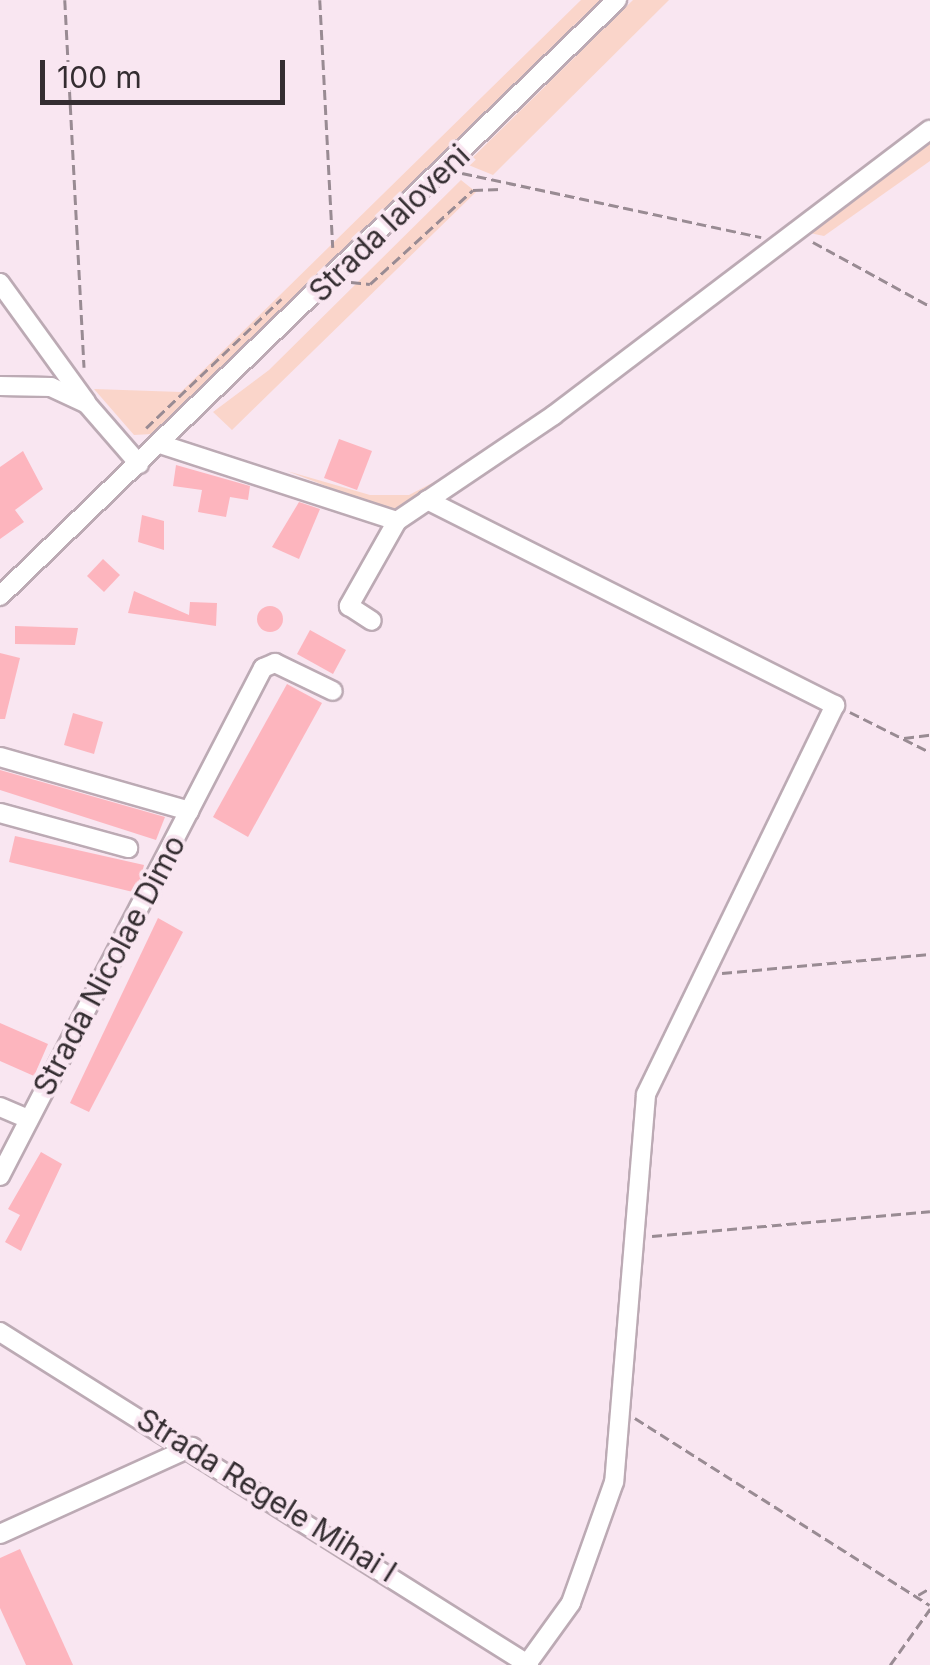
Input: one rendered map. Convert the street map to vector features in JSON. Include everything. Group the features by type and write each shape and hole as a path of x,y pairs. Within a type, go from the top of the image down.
{"street":[{"name":"Strada Ialoveni","path":"0,596 617,0"},
{"path":"372,622 349,606 396,521 930,130"},
{"path":"0,283 86,403 139,464"},
{"path":"0,386 51,387 86,403"},
{"path":"160,444 396,521"},
{"path":"427,500 835,705 703,975 637,1126 622,1409 614,1482 591,1560 548,1646 528,1664"},
{"name":"Strada Nicolae Dimo","path":"0,1176 268,662 333,692"},
{"path":"0,757 189,810"},
{"name":"Strada Nicolae Dimo","path":"0,812 128,848"},
{"name":"Strada Nicolae Dimo","path":"0,1107 28,1119"},
{"name":"Strada Regele Mihai I","path":"0,1332 192,1447 528,1664"},
{"path":"0,1534 192,1447"}],"path":[{"path":"65,0 86,403"},
{"path":"320,0 333,249"},
{"path":"446,168 502,189 782,241 806,239 930,306"},
{"path":"328,280 370,284 473,190 502,189"},
{"path":"835,705 930,752"},
{"path":"902,738 930,736"},
{"path":"703,975 930,954"},
{"path":"630,1238 930,1211"},
{"path":"622,1409 930,1607 890,1665"},
{"path":"917,1596 930,1588"}],"shaded area":[{"path":"581,0 600,0 152,434 134,435 94,389 181,392"},
{"path":"633,0 669,0 493,175 466,164"},
{"path":"930,138 930,161 824,236 805,232"},
{"path":"461,180 476,192 232,430 213,412 269,370"},
{"path":"488,454 399,514 287,471 370,495 409,495"}],"building":[{"path":"339,439 372,451 357,490 324,478"},
{"path":"23,451 43,489 15,510 24,522 0,539 0,467"},
{"path":"176,465 250,486 248,500 230,497 226,517 198,512 202,490 173,486"},
{"path":"299,502 320,509 299,559 272,547"},
{"path":"142,515 164,521 164,550 138,542"},
{"path":"103,559 120,575 104,592 87,576"},
{"path":"134,591 189,615 190,602 217,603 216,626 128,613"},
{"path":"270,606 279,610 283,619 279,628 270,632 261,628 257,619 261,610"},
{"path":"15,626 78,628 75,645 15,644"},
{"path":"310,630 346,650 333,674 297,654"},
{"path":"0,653 20,658 5,719 0,719"},
{"path":"287,684 322,703 248,837 213,817"},
{"path":"73,713 103,722 94,754 64,745"},
{"path":"0,770 165,817 156,840 0,790"},
{"path":"15,836 144,865 141,877 133,892 9,862"},
{"path":"158,918 183,932 89,1112 70,1103"},
{"path":"0,1023 48,1044 34,1076 0,1061"},
{"path":"41,1152 62,1164 21,1251 5,1242 20,1215 8,1209"},
{"path":"20,1549 73,1665 26,1665 0,1608 0,1558"}]}
